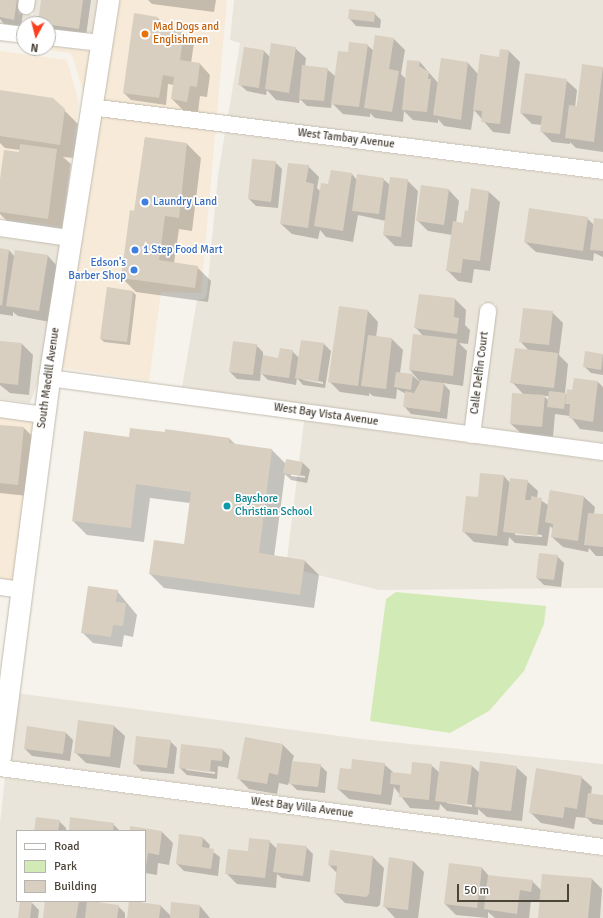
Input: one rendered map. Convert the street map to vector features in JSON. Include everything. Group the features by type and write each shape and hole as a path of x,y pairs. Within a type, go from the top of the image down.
{"street":[{"name":"South Macdill Avenue","path":"0,758 49,378 69,238 108,0"},
{"path":"0,32 16,34"},
{"path":"56,38 101,43"},
{"name":"West Tambay Avenue","path":"90,107 603,171"},
{"path":"0,228 69,238"},
{"name":"Calle Delfin Court","path":"472,435 488,311"},
{"name":"West Bay Vista Avenue","path":"49,378 603,452"},
{"path":"0,409 44,415"},
{"path":"0,587 22,590"},
{"name":"West Bay Villa Avenue","path":"0,768 603,847"}],"shaded area":[{"path":"0,0 19,0 18,14 33,15 34,0 100,0 94,33 56,30 56,16 16,16 16,25 0,24"},
{"path":"119,0 227,0 201,293 161,292 149,381 62,368"},
{"path":"234,0 603,0 603,162 228,116 240,43 230,40"},
{"path":"56,47 91,51 84,95 73,58 70,53 56,51"},
{"path":"0,51 16,53 16,56 37,56 67,60 79,103 61,226 0,218"},
{"path":"225,133 603,180 603,443 481,427 496,304 481,302 466,425 182,387 197,300 204,299 207,293 218,175"},
{"path":"0,237 60,245 42,371 30,403 0,399"},
{"path":"0,417 36,422 15,581 0,578"},
{"path":"304,421 603,461 603,588 379,590 286,567"},
{"path":"16,693 362,739 603,764 603,838 7,760"},
{"path":"5,778 603,856 603,918 0,918 0,823"}],"green space":[{"path":"396,592 546,606 544,624 524,671 489,711 450,733 370,721 386,599"}],"building":[{"path":"0,0 17,0 14,20 0,17"},
{"path":"41,0 83,0 79,29 56,26 56,16 39,16"},
{"path":"349,9 375,12 374,22 348,19"},
{"path":"134,13 158,17 156,27 184,32 180,60 200,63 197,87 190,86 187,102 171,99 174,77 163,75 159,98 123,93"},
{"path":"375,35 394,38 389,69 399,71 392,112 364,108"},
{"path":"349,42 368,44 359,107 331,104 338,51 348,52"},
{"path":"271,43 296,47 289,93 265,89"},
{"path":"244,47 264,50 259,88 238,85"},
{"path":"500,49 509,50 500,124 481,122 482,111 473,110 480,54 499,57"},
{"path":"441,58 468,62 461,120 433,115"},
{"path":"407,60 420,61 419,66 429,72 428,79 431,79 427,112 402,110"},
{"path":"582,64 603,67 594,142 565,138 569,105 577,106"},
{"path":"302,65 328,68 324,101 299,99"},
{"path":"525,73 567,79 560,134 540,132 542,116 520,113"},
{"path":"0,90 53,98 65,109 60,145 0,136"},
{"path":"145,137 187,143 179,218 165,216 159,260 198,266 195,288 121,278 130,210 134,211"},
{"path":"20,144 57,149 48,219 0,212 0,179 4,150 19,152"},
{"path":"252,159 276,161 271,202 248,199"},
{"path":"288,163 309,165 306,182 314,184 308,228 280,224"},
{"path":"331,170 352,173 343,231 314,226 321,183 328,184"},
{"path":"357,174 384,178 379,214 352,211"},
{"path":"390,177 408,179 401,237 383,235"},
{"path":"421,185 449,189 444,225 416,221"},
{"path":"471,188 489,191 480,261 463,259 461,273 446,271 453,221 463,223 465,210 468,211"},
{"path":"529,208 588,217 583,251 524,242"},
{"path":"594,218 603,219 603,251 590,250"},
{"path":"0,248 9,250 2,306 0,305"},
{"path":"15,250 48,255 39,311 6,306"},
{"path":"107,287 133,291 127,342 100,339"},
{"path":"419,294 455,298 454,317 459,318 457,334 414,328"},
{"path":"339,306 368,310 358,386 328,382"},
{"path":"523,308 553,311 549,345 519,342"},
{"path":"413,334 457,339 453,376 409,370"},
{"path":"368,335 392,338 386,389 361,386"},
{"path":"301,340 324,343 318,382 295,378"},
{"path":"0,341 22,343 18,385 0,383"},
{"path":"233,341 257,344 253,375 229,372"},
{"path":"280,348 293,350 289,378 260,374 263,355 278,358"},
{"path":"515,348 558,353 554,388 510,383"},
{"path":"585,351 603,354 601,370 583,367"},
{"path":"396,372 413,374 411,390 394,387"},
{"path":"574,378 598,381 593,422 569,418 570,404 565,404 567,389 572,390"},
{"path":"421,380 444,383 440,412 403,407 405,391 414,393"},
{"path":"549,391 566,393 564,409 547,407"},
{"path":"512,393 545,395 542,427 510,424"},
{"path":"0,425 24,427 18,485 0,483"},
{"name":"Bayshore Christian School","path":"130,428 165,432 165,429 230,438 229,443 272,449 259,553 305,560 300,595 149,574 154,540 184,544 191,492 136,484 131,528 72,521 84,431 129,437"},
{"path":"286,459 303,462 300,476 283,473"},
{"path":"480,473 504,475 497,536 462,532 466,496 478,497"},
{"path":"510,478 528,480 525,500 531,500 531,496 542,498 537,536 503,532"},
{"path":"550,490 584,496 578,541 551,537 553,524 545,522"},
{"path":"588,513 603,514 603,547 584,545"},
{"path":"539,553 558,555 554,580 536,578"},
{"path":"88,586 118,590 116,602 126,603 123,626 113,625 111,637 81,633"},
{"path":"78,720 114,725 110,757 74,753"},
{"path":"27,726 66,732 63,754 24,749"},
{"path":"136,736 171,740 167,768 133,764"},
{"path":"245,737 283,744 278,775 269,773 267,784 237,779"},
{"path":"181,744 223,749 222,761 211,760 210,772 179,768"},
{"path":"352,759 385,763 381,795 337,789 340,768 351,769"},
{"path":"292,761 321,764 318,787 289,784"},
{"path":"440,761 472,765 467,805 435,801"},
{"path":"480,761 517,766 511,811 475,807"},
{"path":"412,762 432,764 429,800 399,797 400,785 390,784 391,772 411,774"},
{"path":"536,768 582,776 577,809 565,807 563,818 529,813"},
{"path":"588,793 603,795 603,820 585,817"},
{"path":"36,817 60,820 58,830 34,830"},
{"path":"70,817 114,823 113,830 69,830"},
{"path":"130,826 162,831 159,855 148,853 146,867 146,830 130,830"},
{"path":"179,834 203,837 202,847 214,849 211,869 176,864"},
{"path":"249,838 270,840 265,878 225,874 228,849 248,851"},
{"path":"277,843 307,846 303,876 273,872"},
{"path":"330,850 373,856 369,894 366,897 334,893 337,866 328,865"},
{"path":"389,857 413,861 408,910 383,907"},
{"path":"449,863 482,867 477,908 444,904"},
{"path":"542,874 592,878 588,918 538,918"},
{"path":"488,875 533,880 531,892 520,890 517,914 484,909"},
{"path":"20,902 32,902 30,918 18,918"},
{"path":"45,902 79,902 76,918 43,918"},
{"path":"87,902 119,905 117,918 85,918"},
{"path":"129,902 161,905 159,918 127,918"},
{"path":"171,902 200,905 199,918 170,918"}],"place":[{"name":"Mad Dogs and Englishmen","path":"145,34"},
{"name":"Laundry Land","path":"145,202"},
{"name":"1 Step Food Mart","path":"135,250"},
{"name":"Edson's Barber Shop","path":"134,270"},
{"name":"Bayshore Christian School","path":"227,506"}]}
